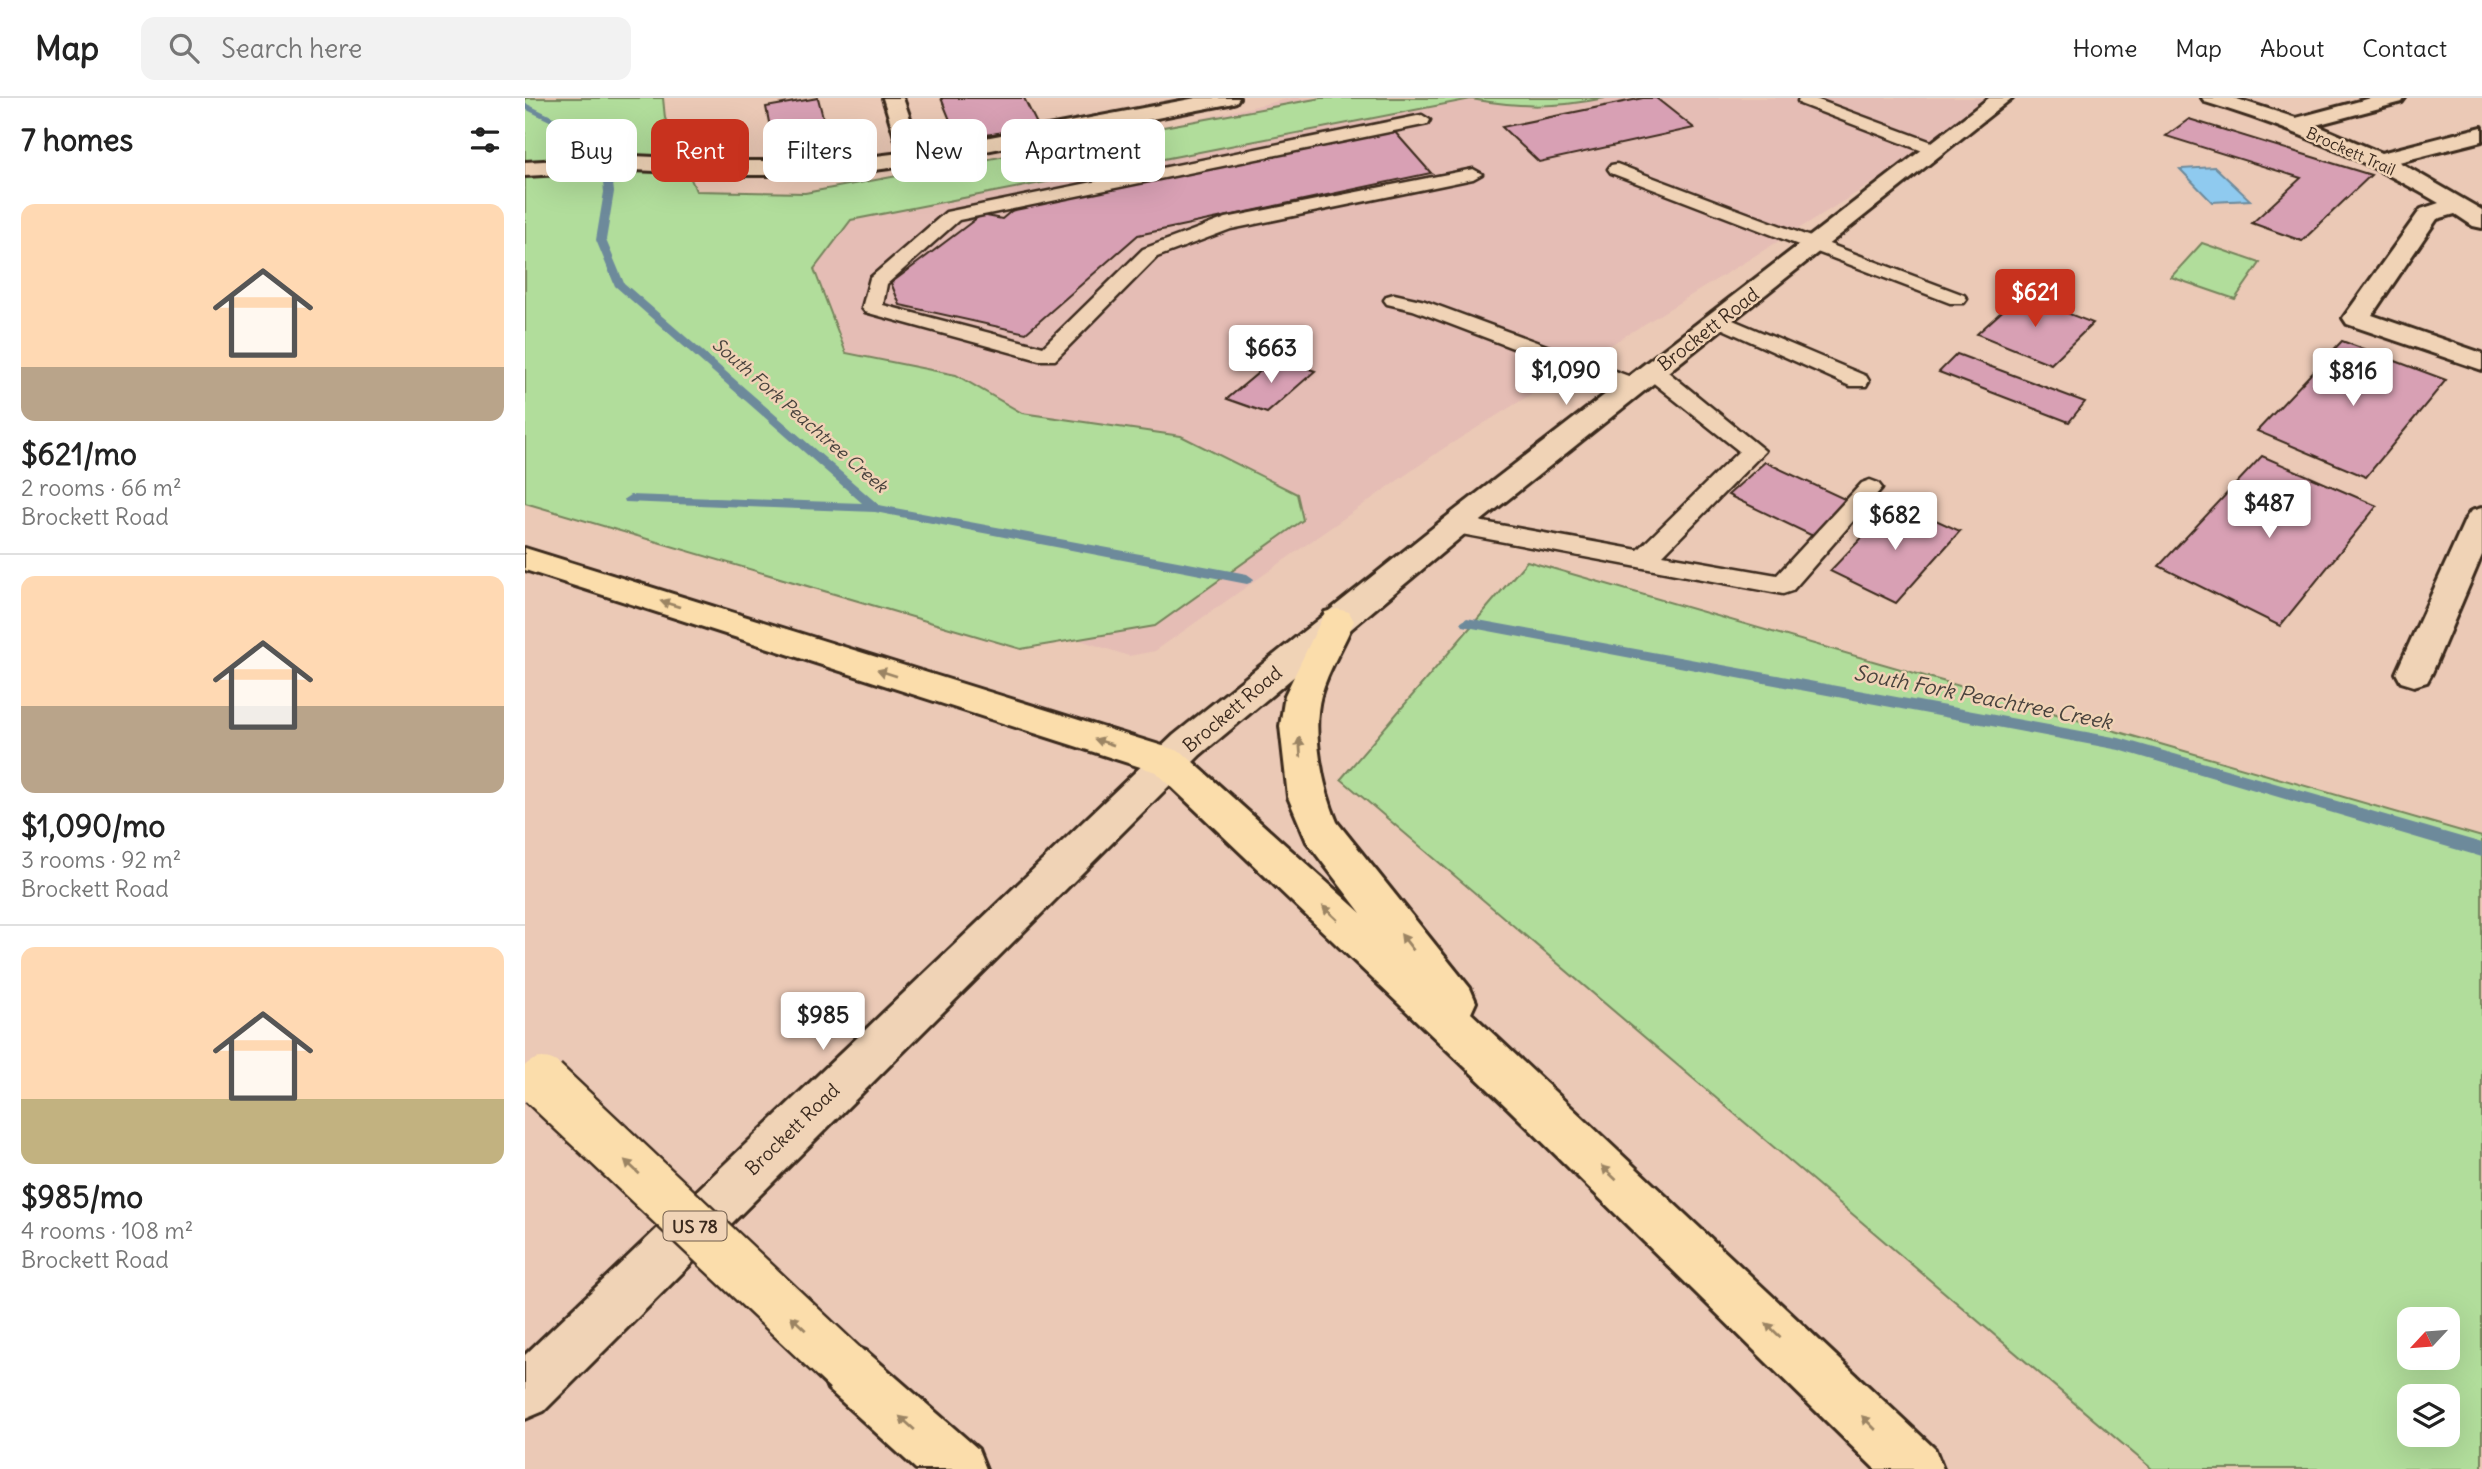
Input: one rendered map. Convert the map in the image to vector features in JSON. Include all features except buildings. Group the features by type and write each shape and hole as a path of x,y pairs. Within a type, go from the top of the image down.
{"highway":[{"path":"525,559 1169,762 1524,1092 1915,1469"},
{"path":"1337,621 1303,695 1299,726 1307,797 1321,831 1524,1092"},
{"name":"US 78","path":"534,1075 847,1370 958,1469"}],"street":[{"path":"893,98 900,119"},
{"path":"1094,98 1109,119"},
{"path":"1120,119 1230,98"},
{"name":"Brockett Road","path":"525,1392 1169,762 1456,525 1721,321 1934,149 2003,98"},
{"name":"Brockett Trail","path":"2212,98 2293,125 2376,161 2459,205 2482,221"},
{"path":"2293,125 2395,98"},
{"path":"2376,161 2482,134"},
{"path":"525,169 633,163 744,168 836,168 891,161"},
{"path":"2459,205 2429,214 2356,318 2482,362"},
{"path":"2414,673 2482,518"}],"lane":[{"path":"1807,101 1934,149"},
{"path":"1422,120 953,216 877,282 872,308 1047,355 1150,253 1226,224 1473,174"},
{"path":"1617,169 1957,299"},
{"path":"1394,300 1418,305 1644,379 1753,451 1643,560"},
{"path":"1721,321 1858,381"},
{"path":"1456,525 1783,585 1870,488"}],"shaded area":[{"path":"1292,98 1991,98 1908,161 1441,450 1155,651 1129,656 525,460 803,206 912,182 987,182 987,165 1001,162 1001,182 1165,182 1165,126"}],"green space":[{"path":"525,98 663,98 665,119 651,119 651,182 692,182 696,191 805,193 877,182 877,180 891,177 891,182 987,182 987,159 1001,157 1001,182 1046,182 851,220 814,269 846,353 956,375 1022,413 1181,436 1297,494 1303,520 1155,626 1021,649 525,503"},
{"path":"1321,98 1605,98 1538,106 1471,99 1165,159 1165,127"},
{"path":"2202,243 2260,263 2235,299 2171,277"},
{"path":"1527,561 2482,837 2482,1469 2152,1469 1341,779"}],"water":[{"path":"2215,167 2250,200 2212,202 2180,169"}],"waterway":[{"name":"South Fork Peachtree Creek","path":"525,106 603,144 609,192 601,240 619,284 875,508"},
{"path":"630,499 875,508"},
{"name":"South Fork Peachtree Creek","path":"875,508 1247,579"},
{"name":"South Fork Peachtree Creek","path":"1467,623 2119,744 2482,850"}]}
